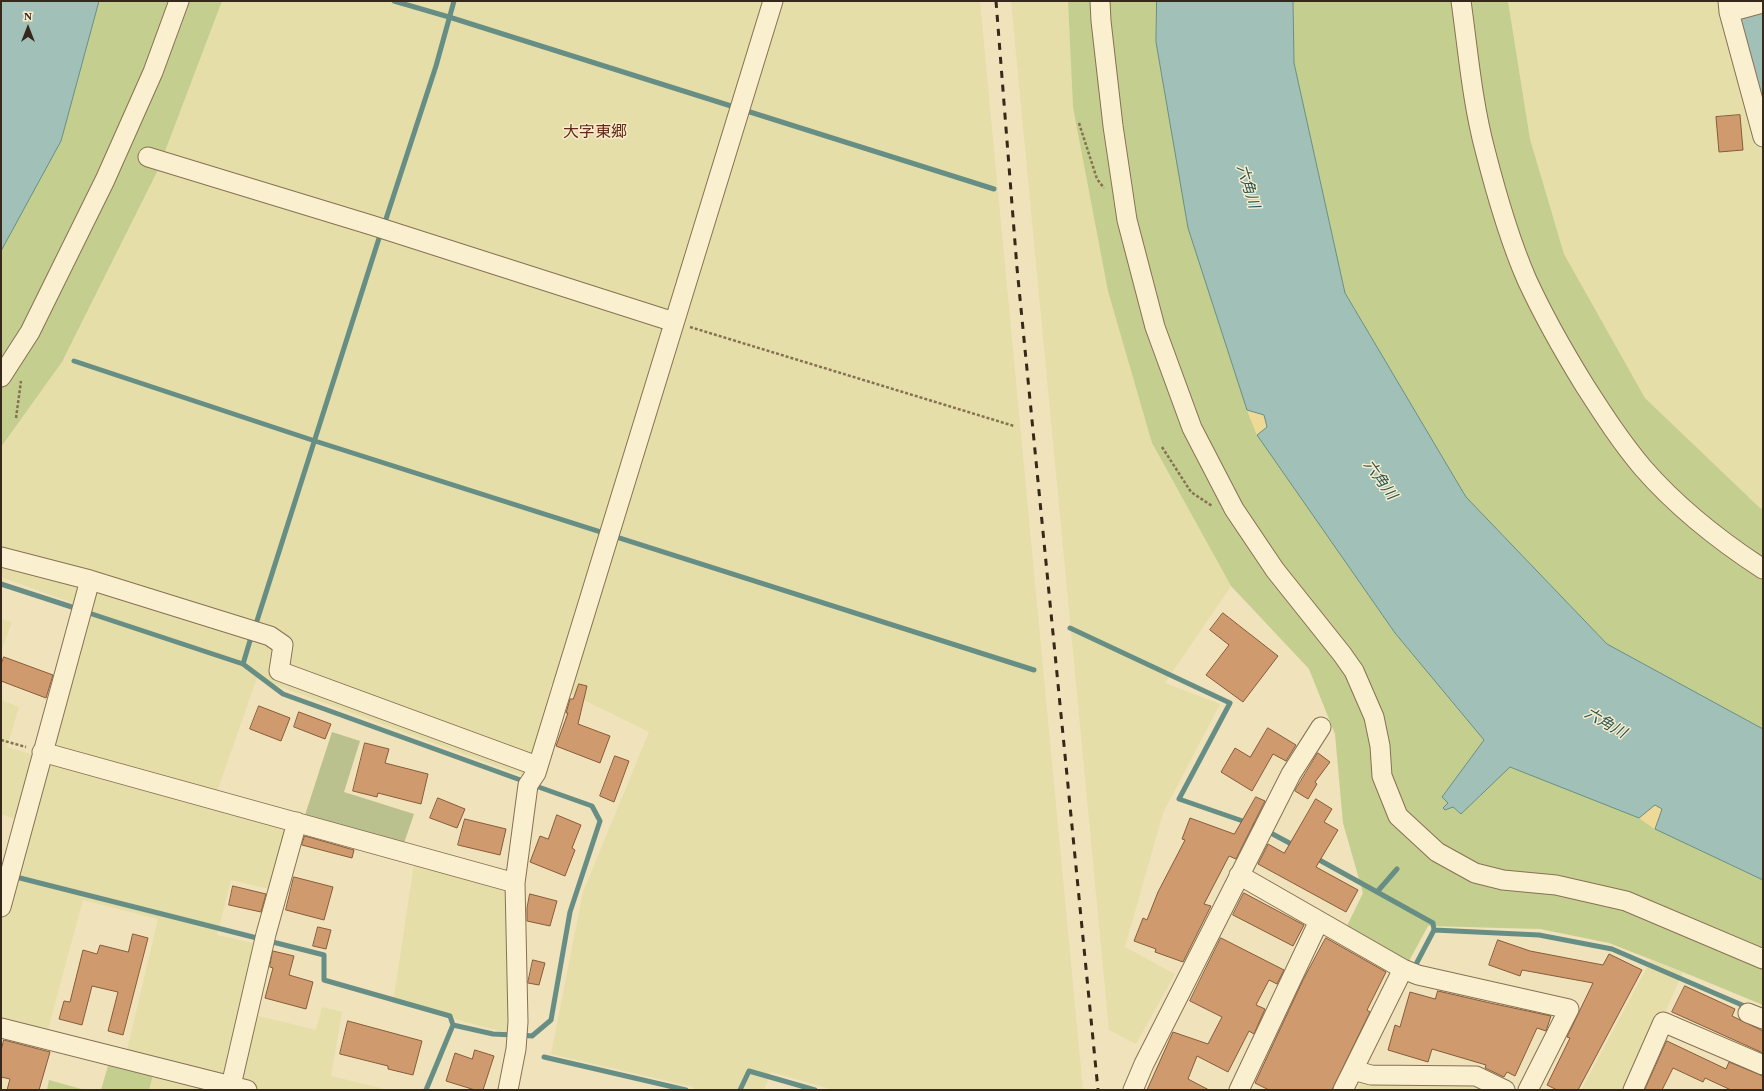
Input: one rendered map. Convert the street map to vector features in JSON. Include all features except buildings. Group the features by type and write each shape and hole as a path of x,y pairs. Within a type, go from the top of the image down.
{"street":[{"path":"1,377 30,332 105,180 153,72 179,1"},
{"path":"508,1090 516,1048 518,1022 515,883 534,775 773,1"},
{"path":"1100,1 1113,126 1127,220 1155,327 1189,421 1234,509 1275,570 1354,671 1374,717 1380,746 1382,776 1398,816 1437,852 1475,873 1503,880 1556,885 1626,901 1763,959"},
{"path":"1461,1 1471,78 1484,148 1503,214 1527,279 1561,346 1607,420 1643,468 1683,508 1721,540 1763,569"},
{"path":"1763,3 1728,7 1763,137"},
{"path":"148,157 371,225 674,322"},
{"path":"1,557 89,588 270,636 283,645 279,671 534,775"},
{"path":"1,907 42,752 89,588"},
{"path":"1133,1090 1262,829 1291,774 1321,727"},
{"path":"42,752 515,883"},
{"path":"1,1028 236,1089 265,940 297,822"},
{"path":"1239,876 1410,972 1569,1009 1528,1090"},
{"path":"1239,1090 1319,921"},
{"path":"1343,1090 1360,1072 1410,972"},
{"path":"1633,1090 1663,1022 1763,1065"},
{"path":"1360,1072 1476,1076 1505,1090"}],"path":[{"path":"1079,123 1097,179 1106,190"},
{"path":"674,322 1014,426"},
{"path":"1162,447 1191,492 1216,508"},
{"path":"1,740 42,752"}],"shaded area":[{"path":"222,1 980,1 1083,1090 834,1090 771,1072 764,1090 693,1090 693,1087 551,1054 583,892 649,732 551,684 529,778 257,678 213,803 292,824 273,890 231,880 217,935 257,944 242,1012 316,1030 322,1007 342,1012 331,1076 388,1090 149,1090 154,1071 124,1063 158,919 83,900 47,1033 1,1020 1,888 18,820 1,814 1,700 19,707 7,747 48,759 89,609 1,577 1,447 62,362 158,170"},
{"path":"1011,1 1068,1 1073,107 1152,443 1231,586 1165,683 1220,704 1163,813 1125,947 1175,974 1136,1044 1109,1030"},
{"path":"1508,1 1763,1 1763,503 1761,509 1645,398 1564,254 1530,139"},
{"path":"1,619 12,622 1,651"},
{"path":"414,864 506,888 512,1034 393,1003"},
{"path":"1651,960 1683,972 1630,1090 1581,1090"},
{"path":"1361,1081 1473,1081 1487,1090 1357,1090"}],"green space":[{"path":"99,1 222,1 158,170 62,362 1,447 1,251 61,141"},
{"path":"1068,1 1157,1 1156,42 1188,228 1247,410 1257,435 1395,633 1484,740 1442,797 1449,803 1443,808 1445,810 1453,807 1461,814 1509,766 1639,818 1655,829 1763,880 1763,1005 1609,943 1540,929 1428,926 1409,961 1346,928 1363,893 1343,823 1335,734 1309,669 1231,586 1152,443 1108,291 1073,107"},
{"path":"1293,1 1508,1 1530,139 1564,254 1645,398 1761,509 1763,503 1763,729 1607,644 1466,497 1345,293 1294,63"},
{"path":"332,732 360,741 344,792 414,814 403,846 305,815"},
{"path":"110,1059 154,1071 149,1090 101,1090"},
{"path":"49,1080 85,1090 47,1090"}],"sand":[{"path":"1247,410 1264,415 1267,427 1257,435"},
{"path":"1655,805 1662,808 1655,829 1639,818"}],"water":[{"path":"1,1 99,1 61,141 1,251"},
{"name":"六角川","path":"1157,1 1293,1 1294,63 1345,293 1466,497 1607,644 1763,729 1763,880 1655,829 1662,809 1655,805 1639,818 1510,767 1461,814 1453,807 1445,810 1443,808 1448,803 1442,797 1484,740 1395,633 1257,435 1267,427 1264,415 1247,410 1188,228 1156,42"},
{"path":"1735,9 1763,10 1763,112"}],"waterway":[{"path":"394,1 994,189"},
{"path":"384,225 436,66 454,1"},
{"path":"255,627 381,232"},
{"path":"74,361 315,441 1034,670"},
{"path":"1,584 78,609"},
{"path":"86,612 243,664 283,694 526,782"},
{"path":"1070,628 1230,703 1179,799 1260,827"},
{"path":"243,664 252,634"},
{"path":"521,1035 532,1036 551,1020 570,912 600,821 592,806 533,785"},
{"path":"1267,831 1295,846"},
{"path":"1314,857 1433,923 1434,930 1413,970"},
{"path":"1377,892 1397,869"},
{"path":"16,877 324,955 324,980 450,1016 453,1025"},
{"path":"1434,930 1539,935 1612,949 1749,1008"},
{"path":"426,1090 453,1025 493,1034 513,1035"},
{"path":"544,1057 686,1090"},
{"path":"740,1090 749,1071 815,1090"}],"railway":[{"path":"996,1 1017,268 1098,1090"}],"district":[{"name":"大字東郷","path":"595,131"}]}
